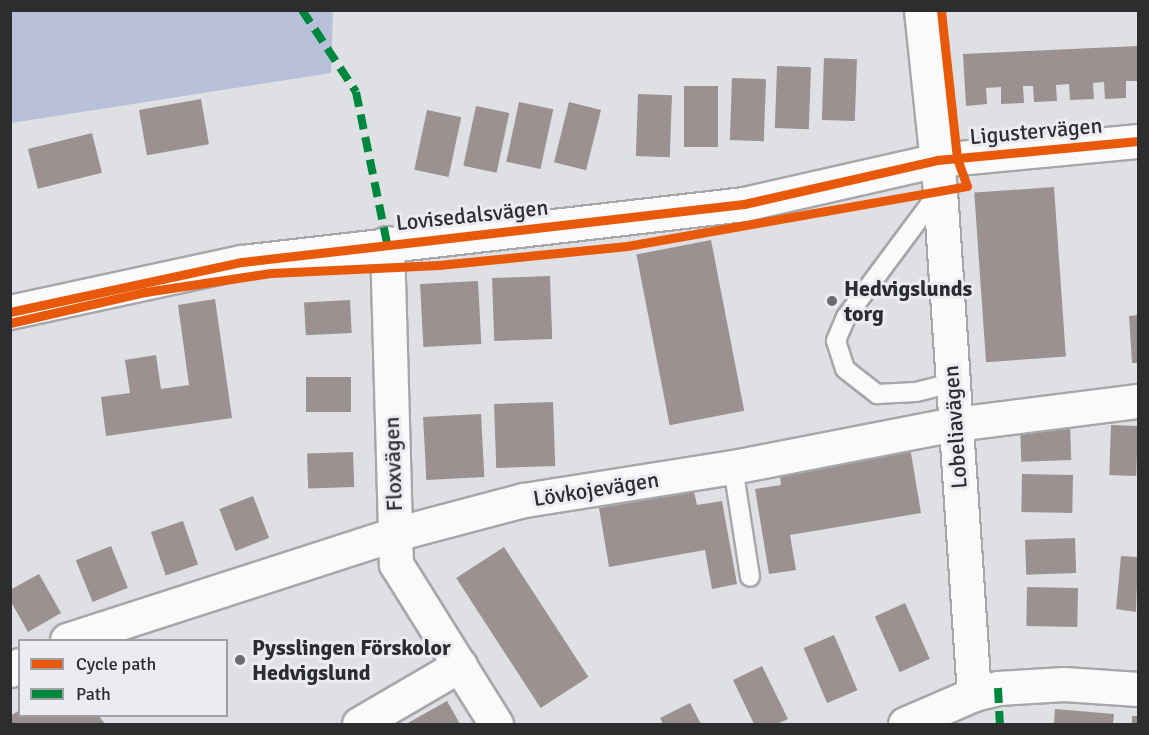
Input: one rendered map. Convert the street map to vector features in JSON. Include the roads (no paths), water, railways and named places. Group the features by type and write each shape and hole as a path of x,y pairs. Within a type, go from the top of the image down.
{"street":[{"path":"921,10 938,176"},
{"name":"Ligustervägen","path":"938,176 1138,141"},
{"name":"Lovisedalsvägen","path":"10,312 242,262 387,243 744,204 938,176"},
{"name":"Lobeliavägen","path":"938,176 974,694"},
{"name":"Floxvägen","path":"387,243 396,564 496,724"},
{"name":"Lövkojevägen","path":"70,639 395,534 524,500 733,467 955,424 1138,401"},
{"path":"359,724 460,665"},
{"path":"905,724 974,694 1027,684 1138,689"}],"lane":[{"path":"938,176 846,317 836,341 845,369 877,394 916,392 952,383"},
{"path":"733,467 750,577"}],"place":[{"name":"Hedvigslunds torg","path":"832,301"},
{"name":"Pysslingen Förskolor Hedvigslund","path":"240,660"}]}
